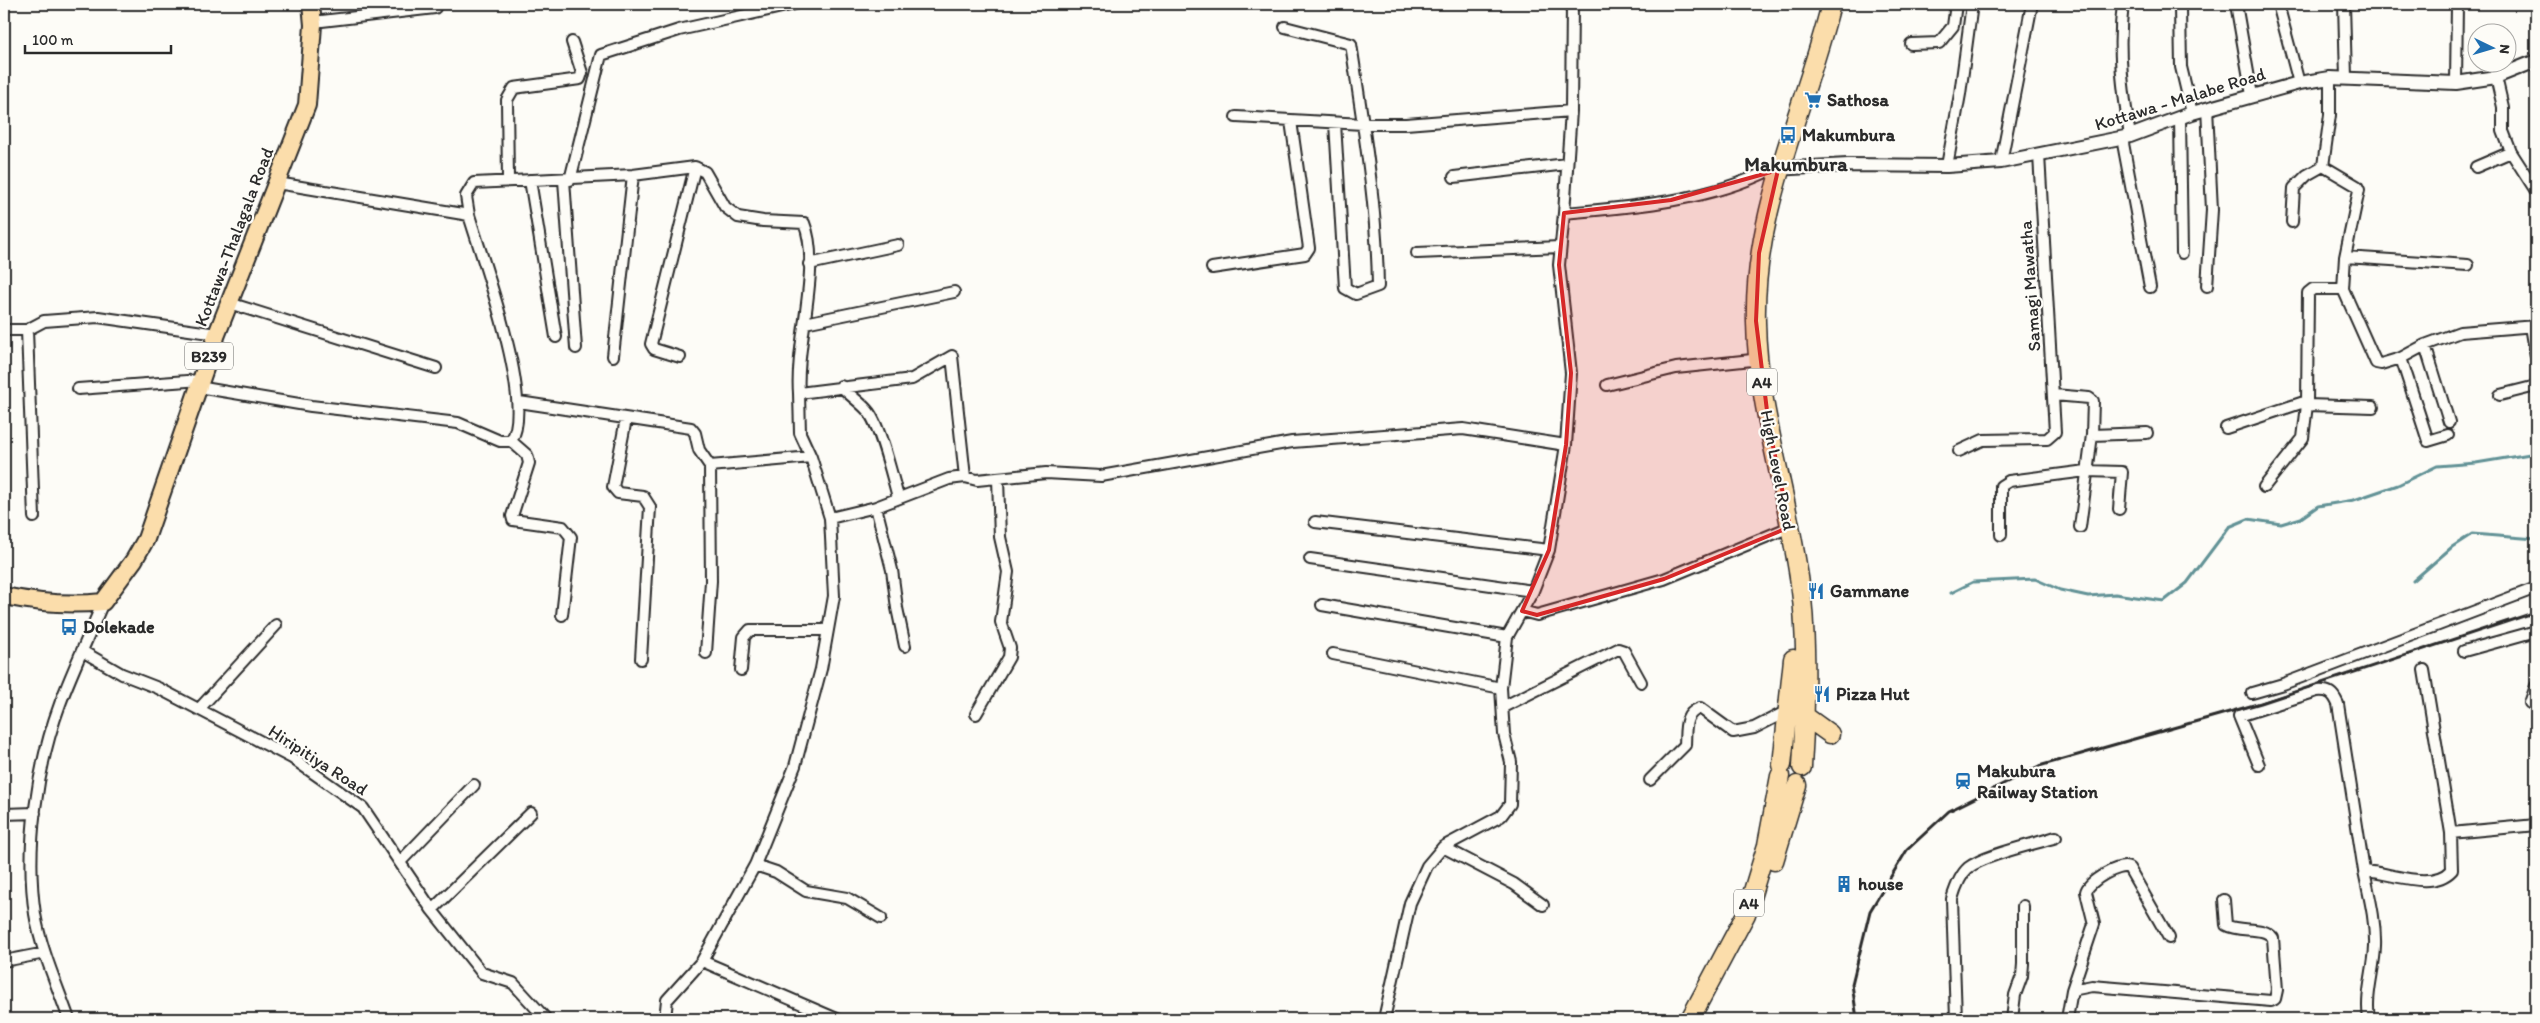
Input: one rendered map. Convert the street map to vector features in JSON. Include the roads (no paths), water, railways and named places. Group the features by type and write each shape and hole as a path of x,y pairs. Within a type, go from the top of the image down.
{"highway":[{"name":"High Level Road","path":"1802,767 1797,713 1804,625 1752,360 1749,321 1753,252 1775,170 1825,4"},
{"name":"High Level Road","path":"1786,528 1758,360 1756,321 1760,253 1775,170 1820,47 1831,4"},
{"name":"High Level Road","path":"1690,1019 1746,914 1767,845 1781,770 1797,713"},
{"path":"1797,713 1830,734"},
{"path":"1792,760 1797,761 1804,773 1797,785 1785,783 1781,770 1792,760"},
{"name":"A4","path":"1701,1019 1752,923 1768,882 1797,785"}],"main road":[{"name":"Kottawa-Thalagala Road","path":"103,602 134,560 146,538 217,334 307,105 312,14"},
{"path":"4,596 38,603 75,605 103,602"}],"street":[{"path":"312,14 425,4"},
{"path":"576,348 567,180 602,55 679,30 795,4"},
{"path":"1384,1019 1410,902 1427,866 1443,847 1501,816 1510,804 1511,762 1504,734 1501,688 1507,638 1533,590 1549,550 1566,445 1571,373 1558,265 1564,213 1571,112 1572,4"},
{"path":"1911,44 1939,43 1954,26 1956,4"},
{"path":"1947,166 1960,94 1972,4"},
{"path":"2001,162 2032,4"},
{"path":"2122,4 2119,37 2126,137 2150,287"},
{"path":"2236,4 2252,95"},
{"path":"2278,4 2299,83"},
{"path":"2344,4 2346,78"},
{"path":"2456,83 2457,4"},
{"path":"2180,7 2181,67 2192,112"},
{"path":"312,14 435,8"},
{"path":"1285,27 1351,44 1378,248 1378,286 1356,294 1345,288 1335,123"},
{"path":"508,180 507,100 514,88 580,78 582,73 572,42"},
{"name":"Kottawa - Malabe Road","path":"1775,170 1848,166 1947,166 2001,162 2126,137 2192,112 2299,83 2330,78 2456,83 2496,77 2536,61"},
{"path":"2496,77 2503,107 2503,131 2511,152 2536,191"},
{"path":"2323,166 2330,114 2330,78"},
{"path":"2207,108 2212,210 2207,286"},
{"path":"1236,117 1335,123 1406,124 1571,112"},
{"path":"2180,118 2182,253"},
{"path":"1212,268 1305,254 1309,248 1291,121"},
{"path":"2476,167 2511,152"},
{"name":"Samagi Mawatha","path":"1959,451 1983,440 2047,439 2055,432 2054,395 2043,256 2039,155"},
{"path":"1454,177 1567,164"},
{"path":"2292,222 2294,188 2307,175 2323,166"},
{"path":"2323,166 2357,186 2359,190 2345,257 2343,289 2376,363 2381,364 2401,358 2425,345 2460,332 2534,326 2536,356"},
{"path":"680,357 654,349 651,344 695,167"},
{"path":"511,441 516,434 519,402 505,334 469,215 466,196 474,183 508,180 567,180 633,176 695,167 705,172 725,207 738,217 764,221 804,223 810,237 805,323 798,371 800,433 830,518 834,596 821,670 795,766 755,865 702,961 666,1000 665,1019"},
{"path":"1564,213 1626,208 1671,200 1730,186 1775,170"},
{"path":"613,356 633,176"},
{"path":"530,180 556,337"},
{"path":"277,183 469,215"},
{"path":"809,264 898,245"},
{"path":"1417,253 1560,247"},
{"path":"2345,257 2468,264"},
{"path":"2264,487 2303,438 2307,403 2308,293 2313,290 2343,289"},
{"path":"805,323 954,292"},
{"path":"229,304 436,368"},
{"path":"4,330 27,330 44,322 98,316 217,334"},
{"path":"27,330 34,517"},
{"path":"2425,345 2449,422"},
{"path":"799,392 912,379 952,356 965,477"},
{"path":"2401,358 2428,441 2448,435"},
{"path":"1608,385 1676,368 1752,360"},
{"path":"78,390 199,384 311,406 458,422 500,441 511,441 527,455 529,463 512,516 513,520 563,527 571,537 562,615"},
{"path":"841,386 852,398 868,410 883,445 898,497"},
{"path":"2500,396 2536,386"},
{"path":"2054,395 2089,398 2093,402 2092,435 2080,527"},
{"path":"519,402 691,428 695,433 699,450 710,466 710,581 706,653"},
{"path":"2226,428 2307,403 2372,407"},
{"path":"626,419 614,487 618,493 643,496 650,506 640,659"},
{"path":"830,518 876,507 949,479 965,477 977,480 998,479 1046,473 1101,476 1292,442 1463,430 1566,445"},
{"path":"2092,435 2146,433"},
{"path":"710,466 810,457"},
{"path":"2001,535 2001,486 2009,480 2086,471 2122,472 2119,509"},
{"path":"976,714 1009,657 1010,648 1001,622 1008,572 1000,537 998,479"},
{"path":"876,507 892,570 897,608 906,646"},
{"path":"1315,522 1549,550"},
{"path":"1522,611 1537,615 1664,579 1786,528"},
{"path":"1310,559 1533,590"},
{"path":"2252,694 2536,588"},
{"path":"69,1019 45,953 35,914 32,881 35,813 39,778 59,705 103,602"},
{"path":"1322,606 1507,638"},
{"path":"199,709 276,625"},
{"path":"741,670 744,637 750,630 827,630"},
{"path":"2464,651 2536,631"},
{"path":"1503,707 1618,649 1624,651 1641,682"},
{"name":"Hiripitiya Road","path":"82,651 122,674 158,688 292,758 363,808 432,910 482,973 513,983 546,1019"},
{"path":"1333,654 1501,688"},
{"path":"2364,871 2414,879 2447,876 2452,870 2451,833 2424,670"},
{"path":"2530,703 2536,686"},
{"path":"2259,765 2239,720 2239,716 2317,690 2325,690 2334,695 2338,704 2374,926 2375,947 2368,1002 2369,1019"},
{"path":"1650,780 1685,745 1687,717 1692,710 1700,708 1733,732 1754,728 1797,713"},
{"path":"400,862 474,785"},
{"path":"4,814 35,813"},
{"path":"432,910 531,813"},
{"path":"2451,833 2536,825"},
{"path":"1956,1019 1952,899 1957,885 1968,868 1984,860 2056,837"},
{"path":"1443,847 1514,884 1543,905"},
{"path":"755,865 776,872 806,891 848,898 881,918"},
{"path":"2067,1019 2072,990 2095,919 2086,892 2093,881 2122,866 2129,868 2169,938"},
{"path":"2072,990 2101,986 2273,1000 2277,990 2272,938 2264,931 2244,931 2226,925 2224,900"},
{"path":"2012,1019 2015,995 2022,976 2023,906"},
{"path":"4,961 45,953"},
{"path":"702,961 837,1019"}],"waterway":[{"path":"1951,593 1973,582 2035,579 2060,590 2088,596 2115,594 2164,601 2187,583 2229,527 2248,519 2281,524 2301,518 2318,506 2354,500 2398,485 2437,466 2476,463 2536,453"},
{"path":"2413,581 2452,547 2472,534 2536,539"}],"railway":[{"path":"2535,4 2536,26"},
{"path":"1857,1019 1852,984 1870,911 1907,850 1949,811 2039,766 2261,703 2536,612"}],"place":[{"name":"Sathosa","path":"1813,100"},
{"name":"Makumbura","path":"1788,135"},
{"name":"Gammane","path":"1816,591"},
{"name":"Dolekade","path":"69,627"},
{"name":"Pizza Hut","path":"1822,694"},
{"name":"Makubura Railway Station","path":"1963,781"},
{"name":"house","path":"1844,884"}],"district":[{"name":"Makumbura","path":"1796,164"}]}
